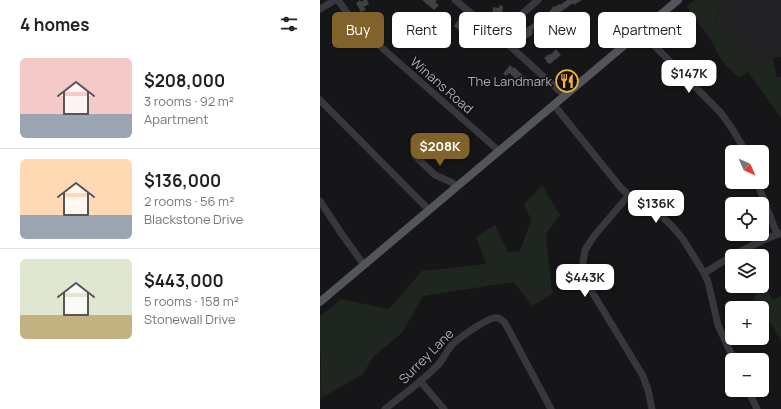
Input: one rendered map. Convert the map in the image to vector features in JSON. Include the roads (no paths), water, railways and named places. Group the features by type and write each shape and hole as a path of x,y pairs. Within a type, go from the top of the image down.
{"main road":[{"path":"663,12 678,0"},
{"path":"320,302 620,48"}],"street":[{"path":"320,9 336,0"},
{"name":"Winans Road","path":"336,0 355,24 499,151"},
{"path":"455,0 470,12"},
{"path":"524,12 538,0"},
{"path":"512,48 565,96"},
{"path":"657,48 721,113 734,130 742,145"},
{"path":"320,100 429,210"},
{"path":"554,105 621,188 629,195 660,215 683,239 708,282 718,325 731,353"},
{"path":"415,156 435,175 457,187"},
{"path":"744,249 779,233 760,189"},
{"path":"629,195 594,236 585,250 583,271 586,282 643,376 652,409"},
{"path":"320,201 364,265"},
{"path":"704,273 725,260"},
{"name":"Surrey Lane","path":"385,409 438,365 450,347 457,340 484,322 493,318 502,319 505,323 551,409"},
{"path":"420,381 444,409"},
{"path":"751,397 757,409"}],"place":[{"name":"The Landmark","path":"567,81"}]}
